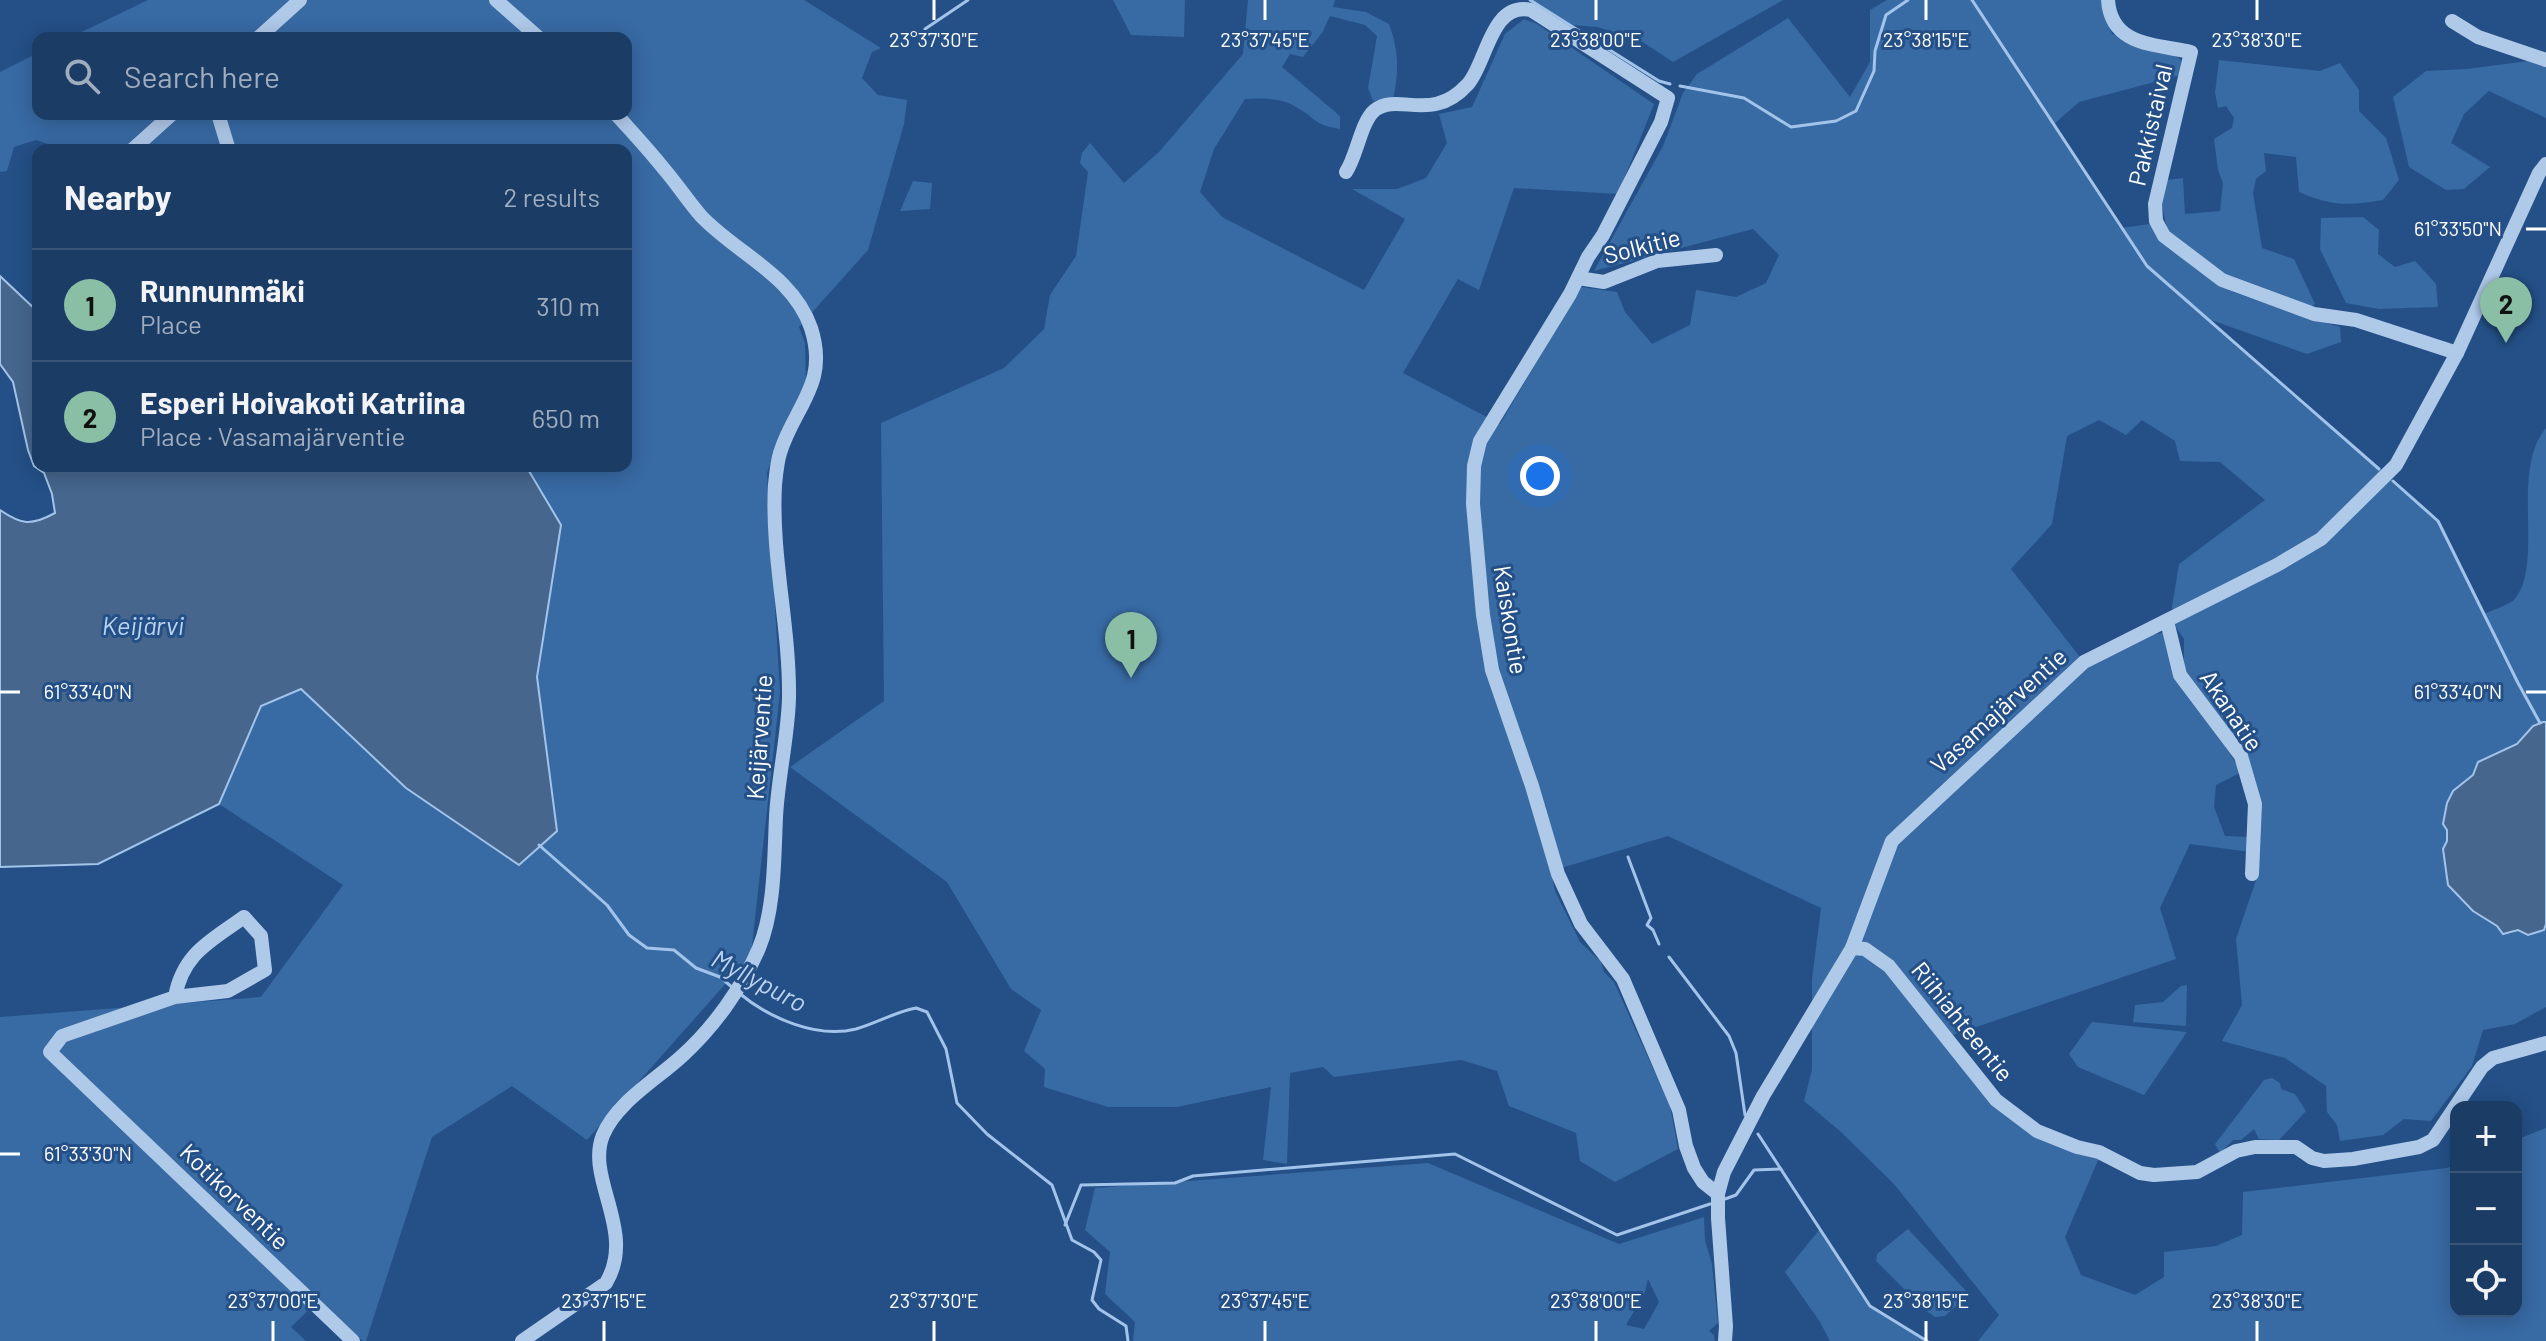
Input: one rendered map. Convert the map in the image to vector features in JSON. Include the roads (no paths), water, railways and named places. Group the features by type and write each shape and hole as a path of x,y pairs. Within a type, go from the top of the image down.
{"street":[{"path":"265,32 300,0"},
{"path":"496,0 532,32"},
{"name":"Pakkistaival","path":"2108,0 2113,23 2126,36 2191,52 2155,204 2156,221 2164,236 2197,263 2239,288 2314,314 2356,320 2457,353"},
{"name":"Kaiskontie","path":"1346,172 1375,110 1387,106 1433,106 1460,92 1481,63 1496,26 1503,17 1519,9 1531,10 1668,98 1661,122 1634,179 1480,441 1476,453 1473,504 1492,670 1558,874 1581,924 1623,979 1679,1110 1694,1168 1703,1182 1718,1194"},
{"path":"2452,21 2478,37 2546,60"},
{"path":"139,144 165,120"},
{"path":"220,120 227,144"},
{"name":"Keijärventie","path":"522,1341 606,1283 614,1269 617,1252 599,1157 601,1138 612,1116 707,1031 728,1003 759,947 769,902 777,795 789,699 775,516 776,474 780,453 811,391 817,364 811,327 797,301 759,261 727,242 702,217 621,120"},
{"name":"Vasamajärventie","path":"1725,1341 1718,1194 1724,1172 1763,1096 1852,948 1892,841 2084,662 2321,539 2396,465 2457,353 2539,173 2546,164"},
{"name":"Solkitie","path":"1578,278 1604,282 1657,261 1716,255"},
{"name":"Akanatie","path":"2167,621 2180,675 2241,756 2255,804 2252,874"},
{"path":"244,917 261,936 265,970 228,991 175,997 178,979 195,952 244,917"},
{"name":"Riihiahteentie","path":"1852,948 1865,949 1889,966 1996,1100 2037,1131 2067,1144 2099,1152 2127,1168 2154,1175 2197,1172 2236,1151 2255,1147 2296,1147 2312,1158 2324,1161 2419,1147 2433,1140 2482,1067 2493,1058 2546,1043"},
{"name":"Kotikorventie","path":"175,997 62,1036 50,1052 353,1341"}],"water":[{"name":"Keijärvi","path":"0,276 32,306 32,461 13,382 0,364"},
{"name":"Keijärvi","path":"530,472 561,525 537,677 557,831 519,865 406,788 301,689 261,706 219,804 98,864 0,867 0,510 14,519 27,522 55,513 44,473"},
{"path":"2546,722 2546,924 2544,930 2528,935 2518,930 2503,934 2497,926 2473,911 2448,885 2443,849 2447,830 2443,824 2453,791 2473,775 2478,762 2517,744 2533,726"}],"waterway":[{"path":"925,29 968,0"},
{"path":"1530,0 1659,81 1670,84"},
{"path":"1680,86 1744,98 1791,127 1836,121 1856,111 1874,71 1875,51 1886,15 1908,0"},
{"path":"1972,0 2147,266 2379,469"},
{"path":"2393,481 2438,521 2540,723"},
{"name":"Myllypuro","path":"539,845 607,905 629,935 647,948 674,950 696,968 720,977 733,988"},
{"path":"1628,857 1651,918 1647,925 1653,930 1659,944"},
{"path":"1669,957 1729,1036 1736,1053 1745,1115"},
{"name":"Myllypuro","path":"739,993 779,1018 825,1031 856,1029 916,1008 927,1012 946,1049 957,1103 987,1134 1052,1185 1072,1240 1094,1252 1101,1260 1092,1300 1099,1309 1126,1326 1128,1341"},
{"path":"1758,1134 1870,1306 1927,1341"},
{"path":"1065,1225 1081,1185 1175,1183 1193,1176 1455,1154 1617,1235 1710,1204"},
{"path":"1725,1199 1736,1195 1754,1170 1781,1169"}],"place":[{"name":"Esperi Hoivakoti Katriina","path":"2506,343"},
{"name":"Runnunmäki","path":"1131,678"}]}
